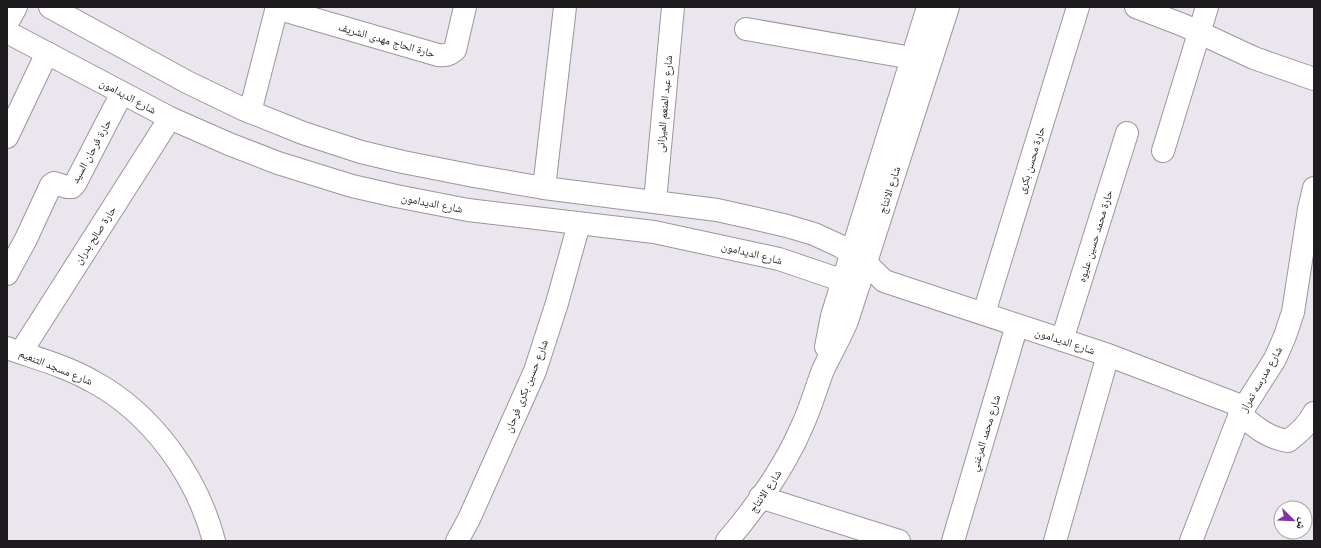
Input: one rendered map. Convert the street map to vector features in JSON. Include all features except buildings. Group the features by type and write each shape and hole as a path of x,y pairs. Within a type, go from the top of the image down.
{"street":[{"path":"7,23 16,7"},
{"name":"شارع الديدامون","path":"50,7 187,82 250,112 303,133 361,152 427,168 544,188 717,210 787,226 828,239 858,257 884,281 1108,355 1246,416 1276,439 1288,441 1299,433 1314,413"},
{"name":"حارة الحاج مهدى الشريف","path":"276,8 444,56 455,50 465,7"},
{"path":"544,188 566,7"},
{"name":"شارع عبد المنعم الميزانى","path":"655,201 673,7"},
{"name":"شارع الانتاج","path":"727,541 743,523 760,497 775,478 793,445 814,398 823,370 847,321 851,282 912,58 928,7"},
{"name":"شارع الانتاج","path":"858,257 948,7"},
{"name":"حارة محسن بكرى","path":"984,313 1078,7"},
{"path":"1136,7 1199,32 1254,58 1314,79"},
{"path":"1163,151 1207,7"},
{"path":"250,112 276,8"},
{"path":"746,29 912,58"},
{"name":"شارع الديدامون","path":"7,32 170,118 229,144 278,163 352,186 468,210 654,232 779,259 851,282 870,284 884,281"},
{"path":"7,137 47,53"},
{"name":"حارة فرحان السيد","path":"7,274 26,239 51,185 54,183 72,187 75,184 122,93"},
{"name":"حارة صالح بدران","path":"14,350 170,118"},
{"name":"حارة محمد حسين عليوه","path":"1062,340 1127,133"},
{"name":"شارع مدرسه تمراز","path":"1192,541 1246,416 1285,336 1293,312 1309,209 1314,188"},
{"name":"شارع حسين بكرى فرحان","path":"457,541 469,520 534,370 557,303 579,224"},
{"path":"779,259 787,226"},
{"name":"شارع محمد المرغني","path":"953,541 1017,325"},
{"name":"شارع مسجد التنعيم","path":"14,350 62,367 92,380 120,398 145,420 167,445 185,472 200,502 214,541"},
{"path":"1055,541 1108,355"},
{"path":"760,497 899,541"}]}
